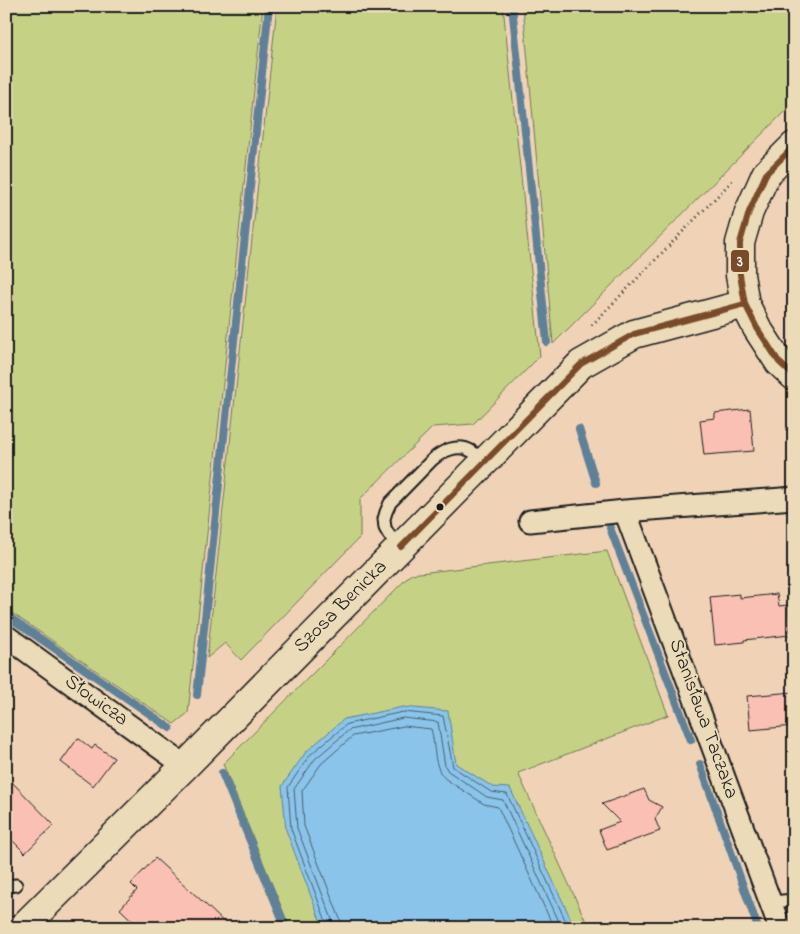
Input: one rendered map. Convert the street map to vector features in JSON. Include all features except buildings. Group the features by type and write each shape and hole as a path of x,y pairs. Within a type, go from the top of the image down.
{"street":[{"path":"794,146 766,174 749,212 740,243 740,275 745,304 757,328 779,362 794,376"},
{"name":"Szosa Benicka","path":"22,928 189,762 581,364 634,334 745,304"},
{"path":"530,521 625,511 794,498"},
{"name":"Stanisława Taczaka","path":"625,511 780,928"},
{"name":"Słowicza","path":"6,636 189,762"}],"lane":[{"path":"401,547 385,528 384,519 390,503 438,454 447,450 460,448 471,451 484,462"},
{"path":"771,902 794,900"}],"green space":[{"path":"6,6 263,6 188,713 174,724 6,609"},
{"path":"277,6 503,6 540,356 473,424 433,427 360,499 360,537 241,660 225,643 207,658"},
{"path":"523,6 794,6 794,102 553,344"},
{"path":"607,551 668,715 518,773 589,928 290,928 223,764 411,574"}],"water":[{"path":"403,707 448,711 456,764 493,787 510,788 575,928 323,928 286,830 282,786 306,752 344,719"}],"waterway":[{"path":"197,695 269,6"},
{"path":"512,6 547,342"},
{"path":"579,429 596,483"},
{"path":"610,528 691,740"},
{"path":"6,615 170,728"},
{"path":"700,764 758,928"},
{"path":"222,773 286,928"}],"transit line":[{"name":"3","path":"794,146 766,174 749,212 740,243 740,275 745,304 757,328 779,362 794,376"},
{"name":"3","path":"401,547 581,364 634,334 745,304"}]}
